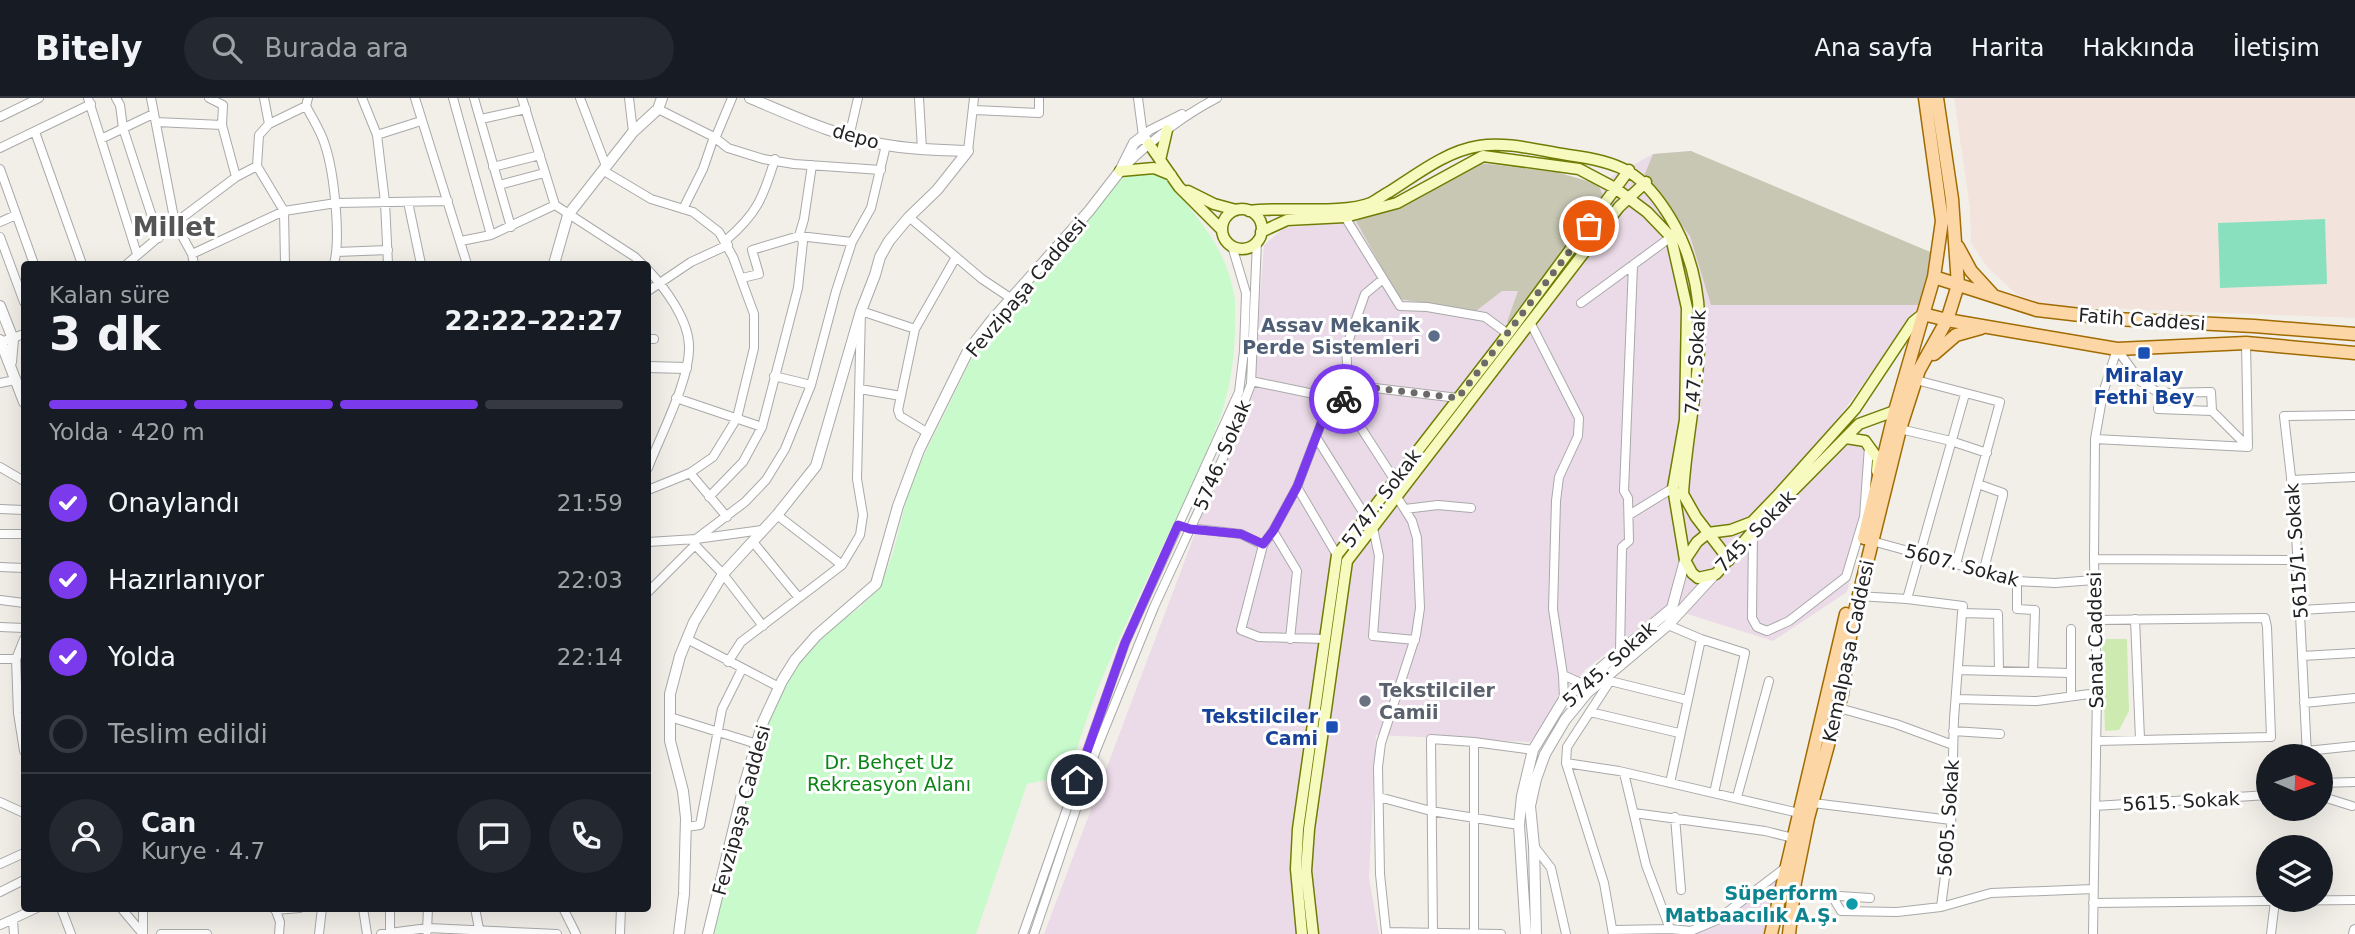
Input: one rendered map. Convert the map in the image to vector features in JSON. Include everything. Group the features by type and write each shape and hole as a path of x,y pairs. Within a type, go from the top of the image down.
{"main road":[{"path":"1900,409 1934,277 1942,221 1926,98"},
{"path":"1917,375 1947,320 1958,285 1952,199 1937,98"},
{"path":"1160,160 1167,130"},
{"path":"1146,140 1179,187 1222,230"},
{"name":"747. Sokak","path":"1249,211 1371,203 1441,160 1479,146 1499,145 1579,156 1629,170 1646,182 1683,240 1699,296 1700,333 1683,494 1729,560"},
{"path":"1236,210 1226,218 1223,236 1232,246 1248,248 1259,236 1287,220 1345,217 1397,203 1483,156 1579,169 1615,188 1647,212 1671,237"},
{"path":"1120,171 1154,168 1171,175"},
{"name":"5747. Sokak","path":"1302,934 1296,869 1298,829 1337,555 1508,334 1629,170"},
{"name":"5747. Sokak","path":"1313,934 1306,871 1309,829 1347,561 1619,207 1630,200 1646,182"},
{"path":"1179,187 1214,204 1249,211 1259,219 1259,236"},
{"name":"747. Sokak","path":"1671,237 1687,308 1685,420 1673,488 1685,560"},
{"path":"1954,237 1971,271 1990,292 2003,301"},
{"name":"Fatih Caddesi","path":"1934,277 2037,310 2115,319 2355,334"},
{"path":"1923,314 2118,349 2246,343 2355,353"},
{"name":"745. Sokak","path":"1900,409 1859,424 1753,531 1713,576 1698,578 1692,573 1685,560 1697,542 1708,533 1731,530 1752,522 1855,408 1913,322 1923,314"},
{"path":"1917,375 1938,349 1956,335 1986,326"},
{"name":"Kemalpaşa Caddesi","path":"1771,934 1877,481 1900,409 1917,375"},
{"name":"Kemalpaşa Caddesi","path":"1789,934 1794,893 1812,803 1839,708 1858,597 1900,429 1900,409"},
{"path":"1846,438 1865,441 1869,446 1878,460 1877,481"}],"street":[{"path":"0,117 39,98"},
{"path":"116,98 120,105 123,128 159,238"},
{"path":"151,98 175,223 193,261"},
{"path":"209,98 223,105 222,125 236,177"},
{"path":"264,98 269,124"},
{"path":"362,98 377,135 388,261"},
{"path":"416,98 466,261"},
{"path":"453,98 491,235"},
{"path":"474,98 511,227"},
{"path":"522,98 555,205 639,261"},
{"path":"580,98 605,168 652,199 693,212 719,232 742,278 754,314 754,348 737,418 713,457 690,473 651,489"},
{"path":"629,98 633,132"},
{"path":"555,261 568,215 633,132 657,109 662,98"},
{"path":"683,209 703,169 732,98"},
{"name":"depo","path":"750,98 849,136 886,145 968,151"},
{"path":"849,136 858,98"},
{"path":"919,98 922,149"},
{"path":"679,934 684,894 686,827 682,791 670,741 670,694 680,656 694,622 723,574 777,515 816,466 861,311 880,257 889,241 937,190 968,151 974,98"},
{"path":"974,110 1039,113 1039,98"},
{"path":"1138,98 1146,140"},
{"path":"1146,140 1217,98"},
{"path":"0,148 90,101 137,254"},
{"path":"285,261 284,211 257,166 259,135 269,124 307,102 326,145 336,203 335,261"},
{"path":"657,109 714,137 728,148 763,159 794,164 881,170"},
{"path":"481,119 526,110"},
{"path":"1146,140 1177,116 1195,110"},
{"path":"101,139 123,128 155,118 222,125"},
{"path":"377,135 421,121"},
{"path":"35,132 81,261"},
{"name":"Fevzipaşa Caddesi","path":"708,934 728,861 732,829 763,722 779,687 816,636 876,584 898,506 928,433 968,351 992,320 1089,211 1120,171 1134,143 1146,140"},
{"path":"651,589 696,542 766,480 785,449 811,385 852,242 871,208 886,145"},
{"path":"493,167 540,155"},
{"path":"651,289 726,243 752,216 761,201 775,159"},
{"path":"799,236 812,165"},
{"path":"130,261 236,177 257,166"},
{"path":"0,169 33,261"},
{"path":"499,185 544,173"},
{"path":"192,254 284,211 336,203 448,201"},
{"path":"408,202 420,261"},
{"path":"461,241 491,235 555,205"},
{"path":"0,222 16,215"},
{"path":"909,217 982,279 1012,299"},
{"path":"1345,217 1400,306 1427,307 1485,317 1508,334"},
{"path":"742,278 760,274 752,250 799,236 852,242"},
{"path":"709,496 743,462 762,427 798,288 803,241 799,236"},
{"name":"5746. Sokak","path":"1034,934 1096,750 1154,607 1223,458 1251,382 1259,236"},
{"path":"0,237 21,294"},
{"path":"1581,303 1671,237"},
{"name":"5746. Sokak","path":"1023,934 1125,643 1239,392 1246,293 1232,246"},
{"path":"337,252 388,250"},
{"path":"928,433 899,415 901,396 915,329 956,257"},
{"path":"1620,652 1622,547 1629,541 1628,498 1624,491 1633,265"},
{"path":"651,273 684,323 689,345 686,368 651,460"},
{"path":"1383,279 1365,294 1346,348 1346,397 1394,479"},
{"path":"0,306 13,339 11,368"},
{"path":"861,311 915,329"},
{"path":"728,662 741,642 842,565 860,535 863,515 857,479 861,311"},
{"path":"1531,324 1579,418 1578,436 1559,477 1556,501 1553,610 1564,699"},
{"path":"21,335 1,341 21,395"},
{"path":"2246,343 2248,447"},
{"path":"2118,349 2140,380 2159,393 2211,392 2212,411 2248,447"},
{"name":"Sanat Caddesi","path":"2093,934 2097,693 2094,580 2095,439 2104,393 2118,349"},
{"path":"651,367 686,368"},
{"path":"1917,375 1965,394 2000,402 1956,564"},
{"path":"774,376 811,385"},
{"path":"0,383 15,380"},
{"path":"1251,382 1346,397"},
{"path":"1325,639 1259,637 1241,630 1263,544 1297,487 1324,416 1358,386 1458,398"},
{"path":"860,389 901,396"},
{"path":"2159,393 2158,409 2212,411"},
{"path":"1908,599 1965,394"},
{"path":"676,398 762,427"},
{"name":"5615/1. Sokak","path":"2306,744 2297,560 2284,416 2355,415"},
{"path":"1900,429 1987,453"},
{"path":"1316,437 1366,517"},
{"path":"2095,439 2248,447"},
{"path":"1753,531 1752,618 1757,627 1768,631 1789,621 1846,577 1864,517 1869,446"},
{"path":"0,467 21,479"},
{"path":"690,473 727,517"},
{"path":"2291,480 2355,477"},
{"path":"1978,484 2003,493 1983,573"},
{"path":"1297,487 1337,555"},
{"path":"1629,515 1673,488"},
{"path":"1396,497 1405,509 1417,538 1420,608 1415,640 1381,743 1380,874 1386,932 1501,934"},
{"path":"1405,509 1438,505 1471,508"},
{"path":"0,509 21,510"},
{"path":"777,515 842,565"},
{"path":"1178,525 1190,529 1241,534 1263,544"},
{"path":"1373,527 1380,556 1373,636 1415,640"},
{"path":"651,542 696,542 762,530"},
{"path":"1273,531 1297,571 1290,639"},
{"path":"0,534 21,534"},
{"name":"5607. Sokak","path":"1872,541 2017,581 2055,583 2094,580"},
{"path":"696,542 763,626"},
{"path":"753,542 800,598"},
{"path":"2094,559 2297,560"},
{"name":"5745. Sokak","path":"1526,934 1519,825 1526,772 1533,750 1564,699 1672,608 1685,560"},
{"path":"0,567 21,568"},
{"name":"5745. Sokak","path":"1536,934 1534,846 1530,806 1545,754 1579,702 1609,679 1668,625 1713,576"},
{"path":"2017,581 2017,608 2035,610 2033,672"},
{"path":"1858,597 1908,599 1963,606 1962,613 1998,614 1999,671"},
{"path":"0,600 21,603"},
{"path":"2300,610 2355,607"},
{"name":"5605. Sokak","path":"1941,906 1951,820 1953,731 1962,613"},
{"path":"2095,620 2265,618 2272,737 2096,741"},
{"path":"2135,619 2140,739"},
{"path":"1668,625 1745,653 1714,793"},
{"path":"0,626 21,628"},
{"path":"2071,629 2071,696"},
{"path":"687,639 779,687"},
{"path":"1670,783 1701,639"},
{"path":"21,646 16,659 21,712"},
{"path":"2302,656 2355,653"},
{"path":"0,659 16,659"},
{"path":"686,827 700,825 722,709 742,669"},
{"path":"1958,670 2071,673"},
{"path":"1563,676 1583,684"},
{"path":"1687,700 1609,679 1567,747 1566,763 1604,883 1613,932 1670,929 1691,931 1717,920 1787,867"},
{"path":"1737,797 1769,681"},
{"path":"1955,699 2037,701 2097,693"},
{"path":"2304,703 2355,698"},
{"path":"1839,708 1896,724 1953,745"},
{"path":"1590,712 1679,733"},
{"path":"670,717 757,744"},
{"path":"1953,731 2000,734"},
{"path":"1433,933 1431,739 1533,750"},
{"path":"1474,742 1474,933"},
{"path":"2333,750 2355,747"},
{"path":"1566,763 1737,797 1800,813"},
{"path":"1624,773 1646,865 1670,929"},
{"path":"2333,783 2355,782"},
{"name":"5615. Sokak","path":"2095,806 2256,796"},
{"path":"1379,797 1431,811 1519,825"},
{"path":"2333,800 2354,806"},
{"path":"0,802 21,812"},
{"path":"1812,803 1951,820"},
{"path":"1634,813 1765,831 1794,838"},
{"path":"1675,817 1681,890"},
{"path":"1534,846 1551,868 1566,934"},
{"path":"0,864 21,854"},
{"path":"0,892 21,882"},
{"path":"1832,896 1841,911 1897,912 1941,906 1991,893 2094,889"},
{"path":"1794,893 1870,898"},
{"path":"2333,900 2355,900"},
{"path":"2093,903 2256,901"},
{"path":"0,925 29,912"},
{"path":"63,912 71,934"},
{"path":"124,912 143,934"},
{"path":"143,912 143,934"},
{"path":"276,912 280,922 279,934"},
{"path":"319,934 322,912"},
{"path":"363,912 367,934"},
{"path":"390,912 387,933 427,931 557,934"},
{"path":"427,931 428,912"},
{"path":"476,912 480,932"},
{"path":"565,912 576,934"},
{"path":"620,934 621,912"},
{"path":"2272,934 2274,912"},
{"path":"13,920 14,934"},
{"path":"161,934 207,934"}],"shaded area":[{"path":"1954,98 2355,98 2355,318 2040,306 2015,293 1988,268 1971,243 1970,209"},
{"path":"1691,151 1920,305 1837,420 1878,459 1847,592 1773,641 1665,607 1585,670 1530,742 1376,735 1369,878 1379,934 1044,934 1254,377 1264,245 1284,228 1356,221 1399,206 1556,172 1598,184 1653,154"},
{"path":"1691,151 1935,254 1920,305 1711,305 1690,236 1644,176 1653,154"},
{"path":"1480,163 1556,172 1598,184 1604,198 1511,324 1507,322 1518,291 1502,291 1476,311 1399,299 1356,221 1399,206"},
{"path":"1779,877 1763,934 1695,934 1730,916"}],"green space":[{"name":"Dr. Behçet Uz Rekreasyon Alanı","path":"1162,172 1206,228 1229,275 1235,299 1231,377 1221,415 1206,452 1126,623 1087,719 1069,772 1064,776 1027,784 976,934 714,934 734,829 763,723 797,662 820,636 859,608 879,589 893,553 911,482 979,343 1118,176"},
{"path":"2325,219 2327,284 2220,288 2218,223"},
{"path":"2102,639 2127,639 2129,711 2119,730 2105,731"}],"way so far":[{"path":"1344,399 1358,386 1458,398 1589,226"}],"place":[{"name":"Assav Mekanik Perde Sistemleri","path":"1434,336"},
{"name":"Miralay Fethi Bey","path":"2144,353"},
{"name":"Tekstilciler Camii","path":"1365,701"},
{"name":"Tekstilciler Cami","path":"1332,727"},
{"name":"Süperform Matbaacılık A.Ş.","path":"1852,904"}],"district":[{"name":"Millet","path":"174,227"}],"route":[{"path":"1077,780 1125,643 1178,525 1190,529 1241,534 1263,544 1297,487 1324,416 1344,399"}]}
